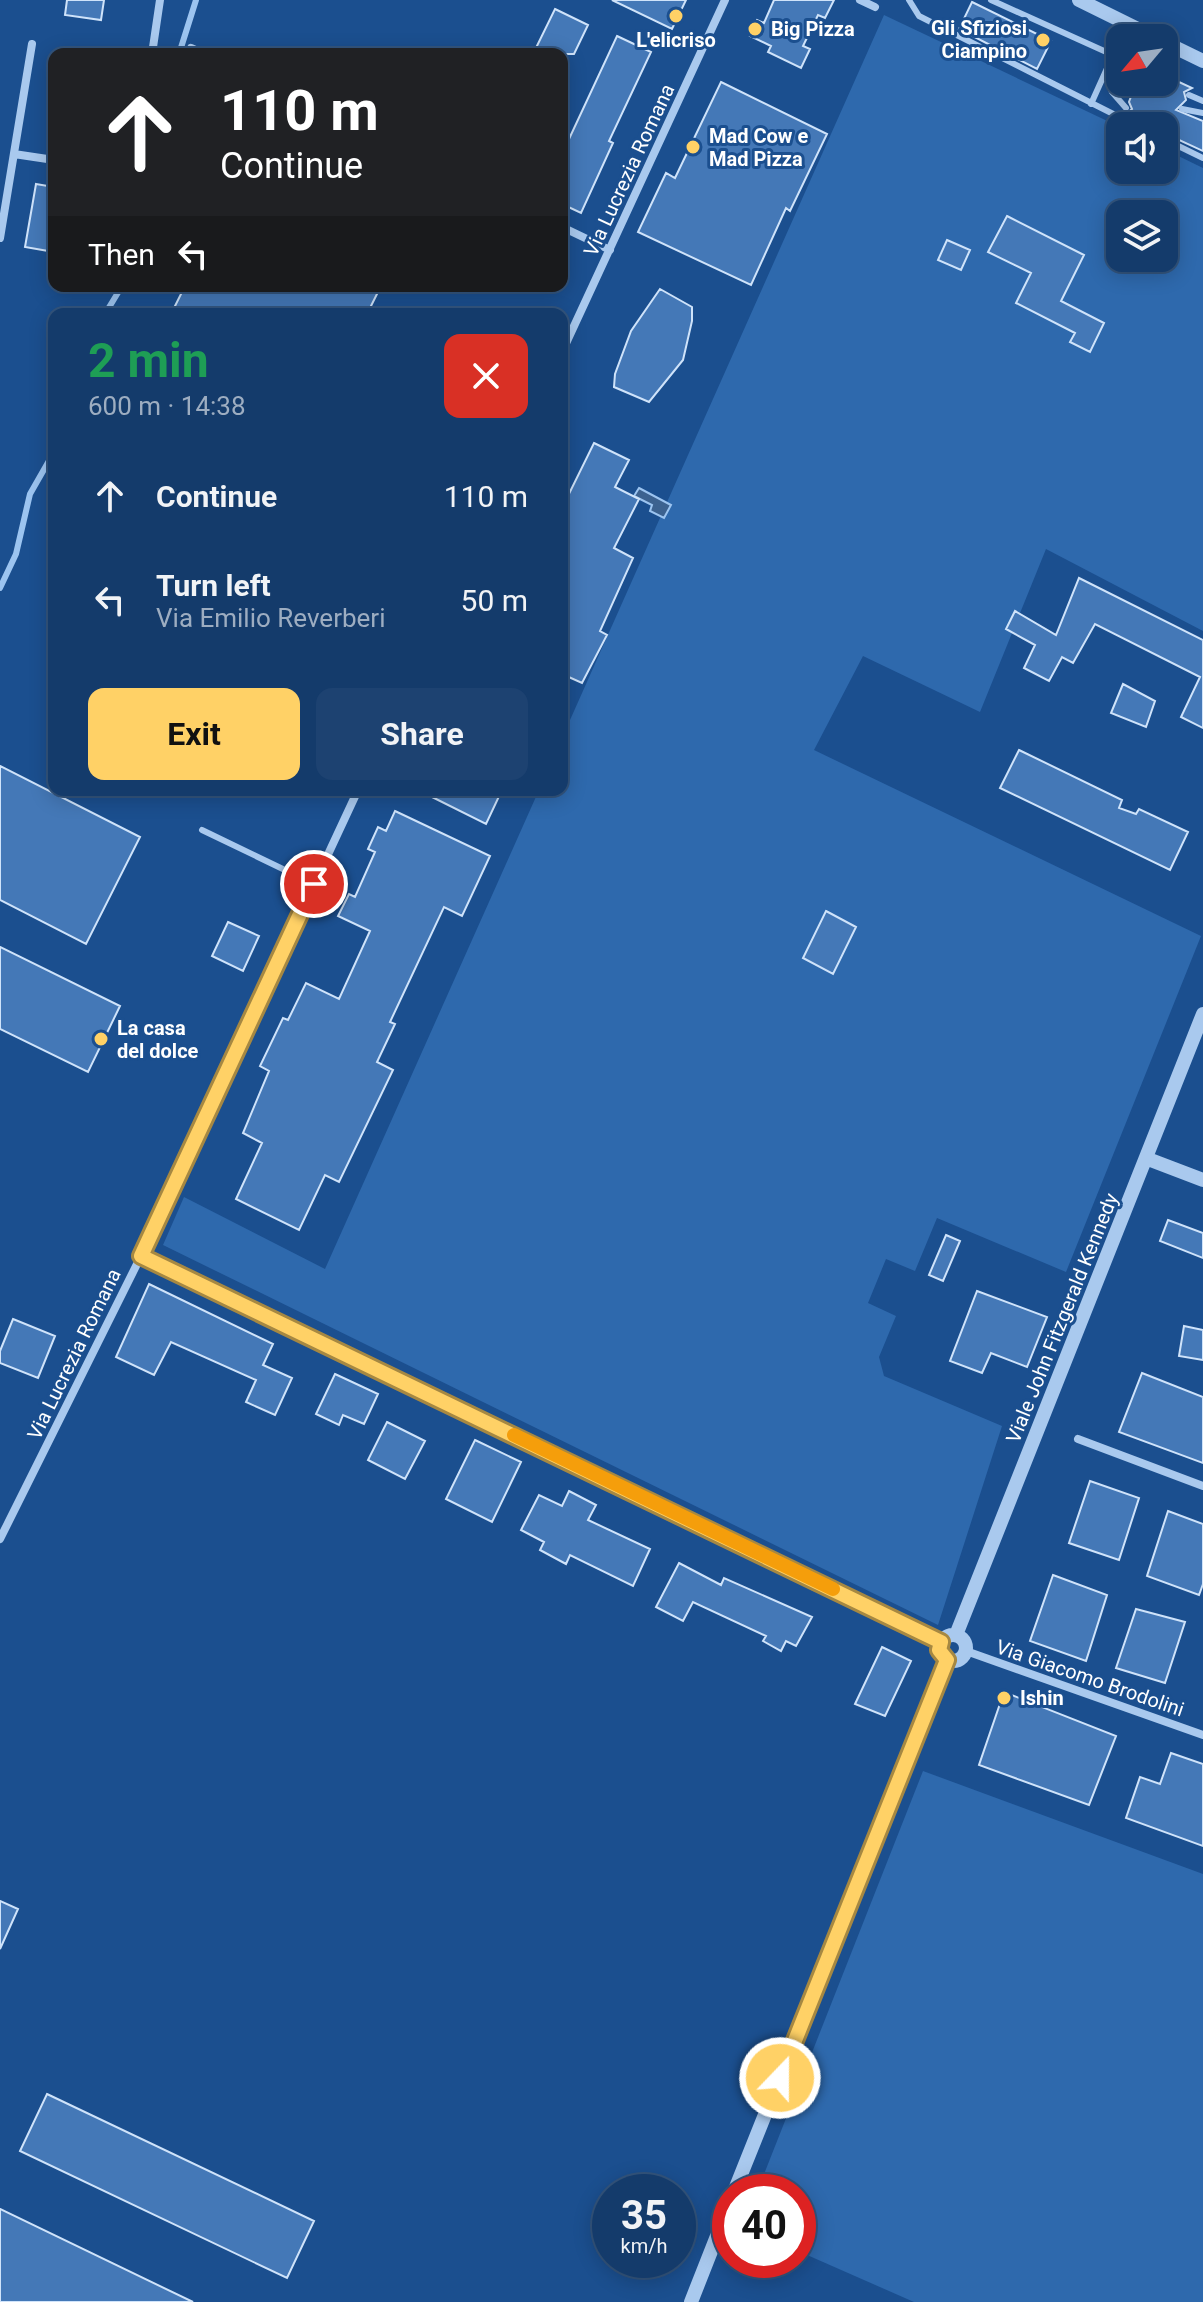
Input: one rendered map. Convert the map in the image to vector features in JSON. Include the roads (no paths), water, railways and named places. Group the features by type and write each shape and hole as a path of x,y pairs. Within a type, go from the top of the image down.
{"street":[{"path":"153,48 160,0"},
{"name":"Via Lucrezia Romana","path":"568,339 725,0"},
{"path":"860,0 875,7"},
{"path":"1079,0 1110,24"},
{"path":"0,238 32,44"},
{"path":"1178,49 1203,61"},
{"path":"14,154 48,159"},
{"path":"568,230 610,250"},
{"name":"Via Lucrezia Romana","path":"0,1539 141,1256 355,796"},
{"name":"Viale John Fitzgerald Kennedy","path":"956,1635 1148,1159 1203,1014"},
{"path":"1148,1159 1203,1180"},
{"path":"141,1256 941,1642"},
{"path":"1078,1439 1203,1486"},
{"path":"941,1642 956,1635 963,1639 966,1651 959,1660 947,1660"},
{"path":"941,1642 939,1650 947,1660"},
{"name":"Via Giacomo Brodolini","path":"966,1651 1203,1735"},
{"path":"741,2174 947,1660"},
{"path":"691,2302 712,2249"}],"lane":[{"path":"909,0 919,16 1108,112"},
{"path":"991,0 1106,54"},
{"path":"1091,104 1105,74"},
{"path":"1105,74 1112,92 1126,108"},
{"path":"1189,95 1203,101"},
{"path":"1182,109 1203,113"},
{"path":"1178,145 1199,155"},
{"path":"202,830 314,884"}],"waterway":[{"path":"181,48 196,0"},
{"path":"109,308 118,292"},
{"path":"0,588 16,554 30,494 48,462"}],"place":[{"name":"L'elicriso","path":"676,16"},
{"name":"Big Pizza","path":"755,29"},
{"name":"Gli Sfiziosi Ciampino","path":"1043,40"},
{"name":"Mad Cow e Mad Pizza","path":"693,147"},
{"name":"La casa del dolce","path":"101,1039"},
{"name":"Ishin","path":"1004,1698"}]}
